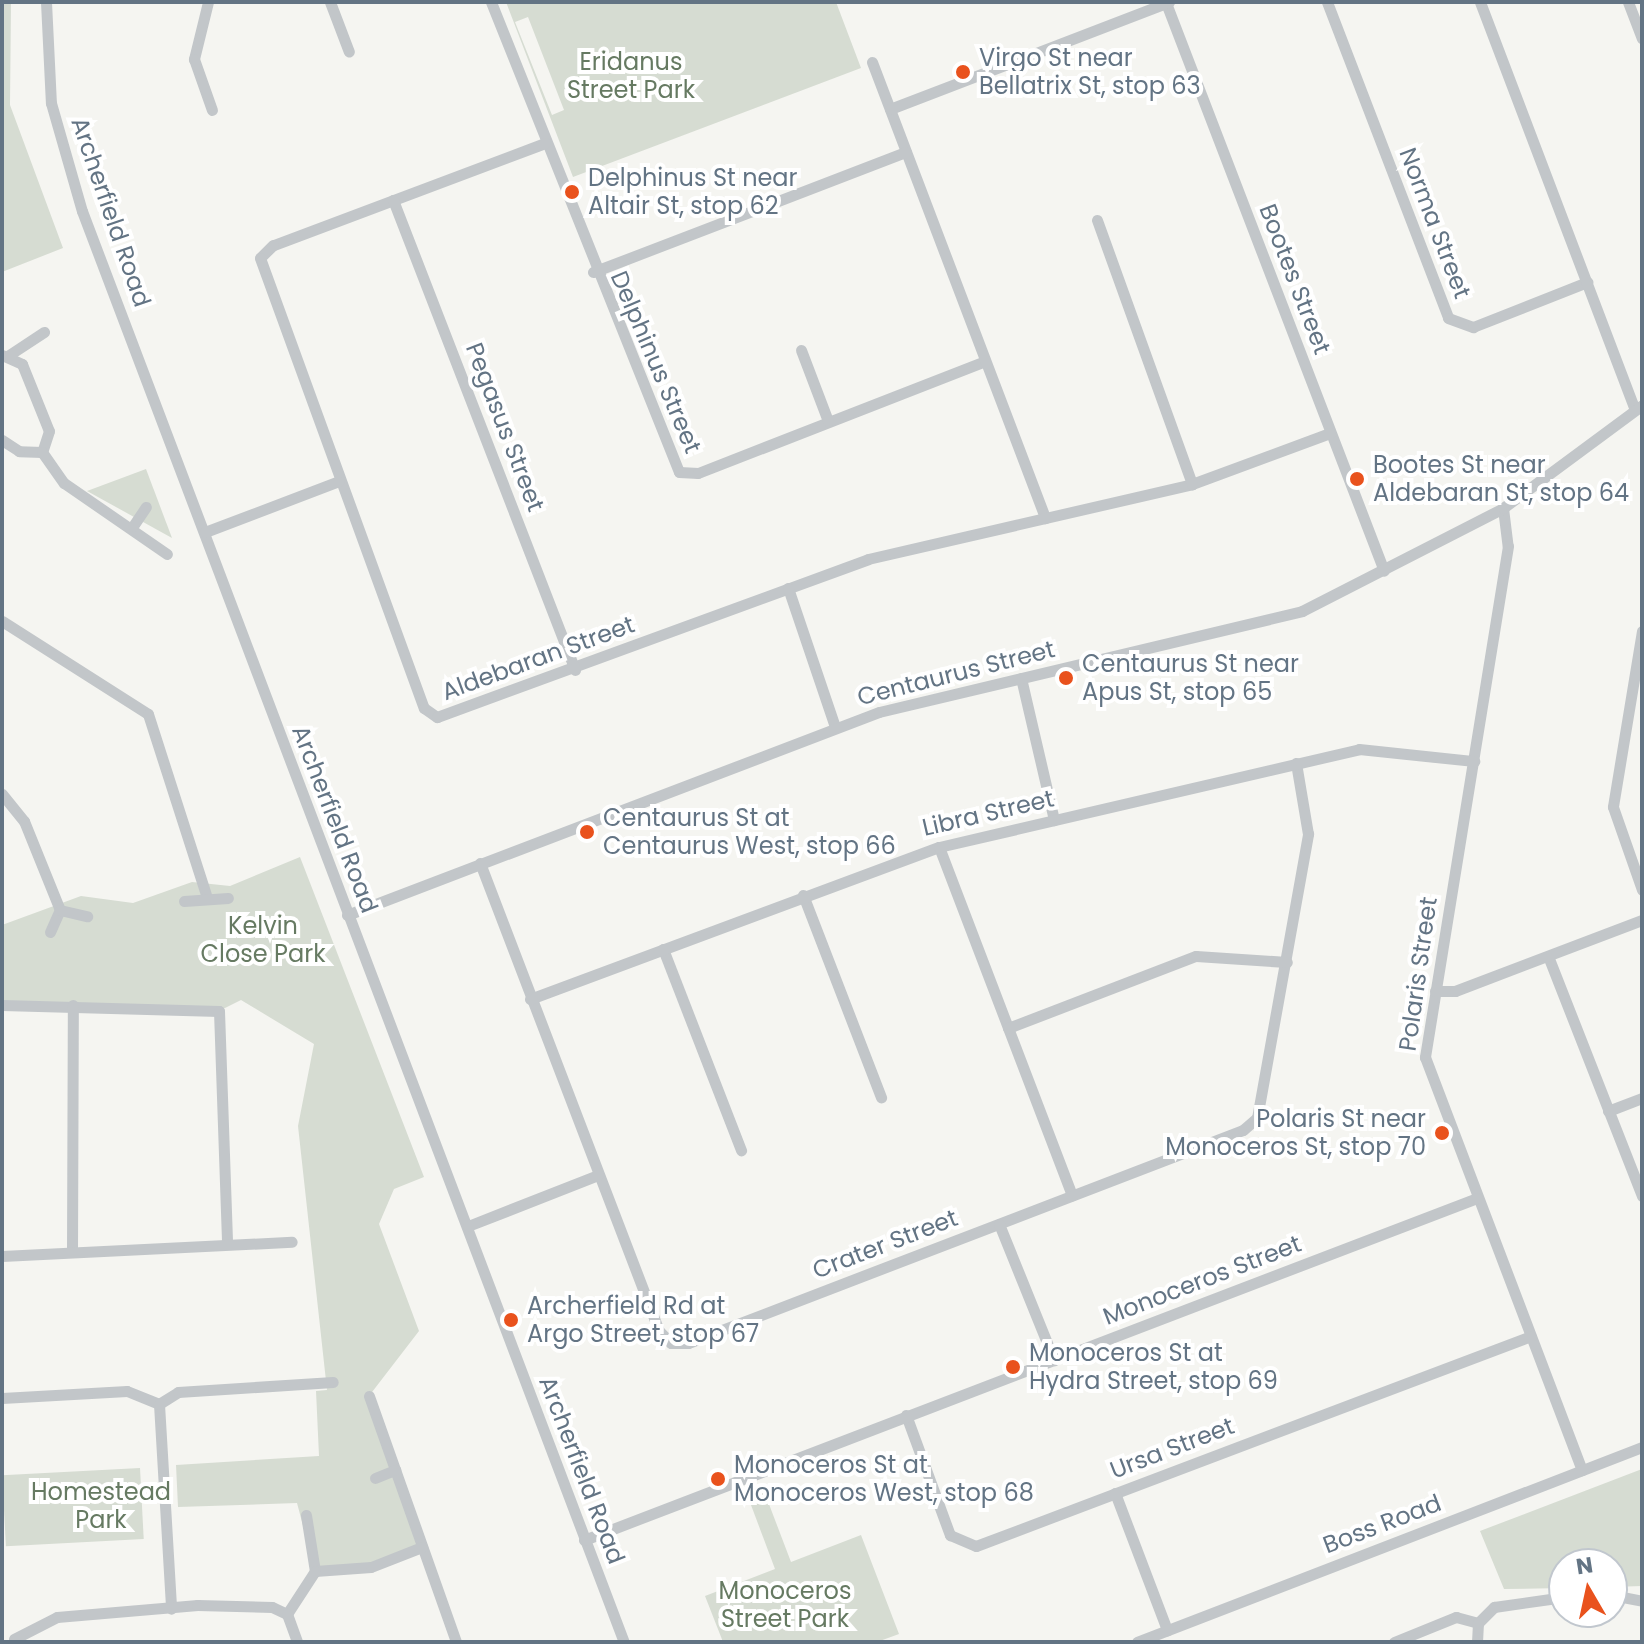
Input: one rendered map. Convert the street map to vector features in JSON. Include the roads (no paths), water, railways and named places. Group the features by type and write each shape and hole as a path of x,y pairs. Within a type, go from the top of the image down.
{"street":[{"name":"Archerfield Road","path":"46,2 46,65 64,157 347,915 624,1642"},
{"path":"208,2 194,59 212,110"},
{"path":"330,2 349,52"},
{"name":"Delphinus Street","path":"491,2 593,272 679,472 698,473 985,361"},
{"name":"Norma Street","path":"1327,2 1448,318 1473,327 1587,282"},
{"path":"1480,2 1638,408"},
{"path":"1628,2 1642,38"},
{"path":"890,109 1167,3"},
{"name":"Bootes Street","path":"1167,3 1384,571"},
{"path":"872,62 1045,518"},
{"name":"Aldebaran Street","path":"545,143 273,245 260,258 424,708 450,717 868,559 1192,484 1330,433"},
{"path":"593,272 906,152"},
{"name":"Pegasus Street","path":"393,200 575,670"},
{"path":"1097,220 1192,484"},
{"path":"42,452 49,431 22,364 6,355 44,332"},
{"path":"801,350 828,421"},
{"name":"Centaurus Street","path":"347,915 835,727 1021,678 1302,611 1503,508 1638,408"},
{"path":"2,440 19,451 42,452"},
{"path":"42,452 64,483 133,526 167,554"},
{"path":"205,532 339,481"},
{"path":"133,526 146,507"},
{"name":"Polaris Street","path":"1503,508 1508,546 1435,991 1427,1067 1582,1470"},
{"path":"788,588 835,727"},
{"path":"2,621 148,714 206,895"},
{"path":"1642,631 1613,807 1642,890"},
{"path":"1021,678 1054,820"},
{"name":"Libra Street","path":"530,999 939,847 1296,763 1386,747 1474,761"},
{"name":"Crater Street","path":"480,863 659,1331 671,1343 688,1343 1243,1130 1257,1118 1308,834 1296,763"},
{"path":"2,794 24,821 60,910 50,932"},
{"path":"939,847 1072,1196"},
{"path":"184,901 206,895 228,898"},
{"path":"803,895 881,1097"},
{"path":"60,910 87,916"},
{"path":"1435,991 1455,991 1642,920"},
{"path":"663,949 741,1150"},
{"path":"1008,1028 1196,956 1287,962"},
{"path":"1548,956 1642,1196"},
{"path":"2,1005 219,1011 227,1244"},
{"path":"72,1252 73,1005"},
{"path":"1608,1111 1642,1098"},
{"path":"468,1226 598,1175"},
{"name":"Monoceros Street","path":"584,1540 1477,1198"},
{"path":"999,1224 1054,1360"},
{"path":"2,1256 292,1242"},
{"name":"Ursa Street","path":"906,1415 950,1535 961,1545 976,1546 1531,1336"},
{"path":"159,1404 178,1392 333,1382"},
{"path":"2,1398 127,1391 159,1404"},
{"path":"369,1396 456,1642"},
{"path":"159,1404 171,1609"},
{"name":"Boss Road","path":"1137,1642 1642,1447"},
{"path":"375,1478 395,1470"},
{"path":"1115,1493 1167,1630"},
{"path":"287,1614 315,1571 306,1515"},
{"path":"315,1571 371,1567 422,1547"},
{"path":"1477,1642 1478,1623 1506,1601 1548,1598"},
{"path":"10,1638 57,1617 171,1609 272,1607 287,1614 297,1642"},
{"path":"1394,1642 1456,1617 1478,1623"}],"place":[{"name":"Virgo St near Bellatrix St, stop 63","path":"963,72"},
{"name":"Delphinus St near Altair St, stop 62","path":"572,192"},
{"name":"Bootes St near Aldebaran St, stop 64","path":"1357,479"},
{"name":"Centaurus St near Apus St, stop 65","path":"1066,678"},
{"name":"Centaurus St at Centaurus West, stop 66","path":"587,832"},
{"name":"Polaris St near Monoceros St, stop 70","path":"1442,1133"},
{"name":"Archerfield Rd at Argo Street, stop 67","path":"511,1320"},
{"name":"Monoceros St at Hydra Street, stop 69","path":"1013,1367"},
{"name":"Monoceros St at Monoceros West, stop 68","path":"718,1479"}],"park label":[{"name":"Eridanus Street Park","path":"631,76"},
{"name":"Kelvin Close Park","path":"263,940"},
{"name":"Homestead Park","path":"101,1506"},
{"name":"Monoceros Street Park","path":"785,1605"}]}
